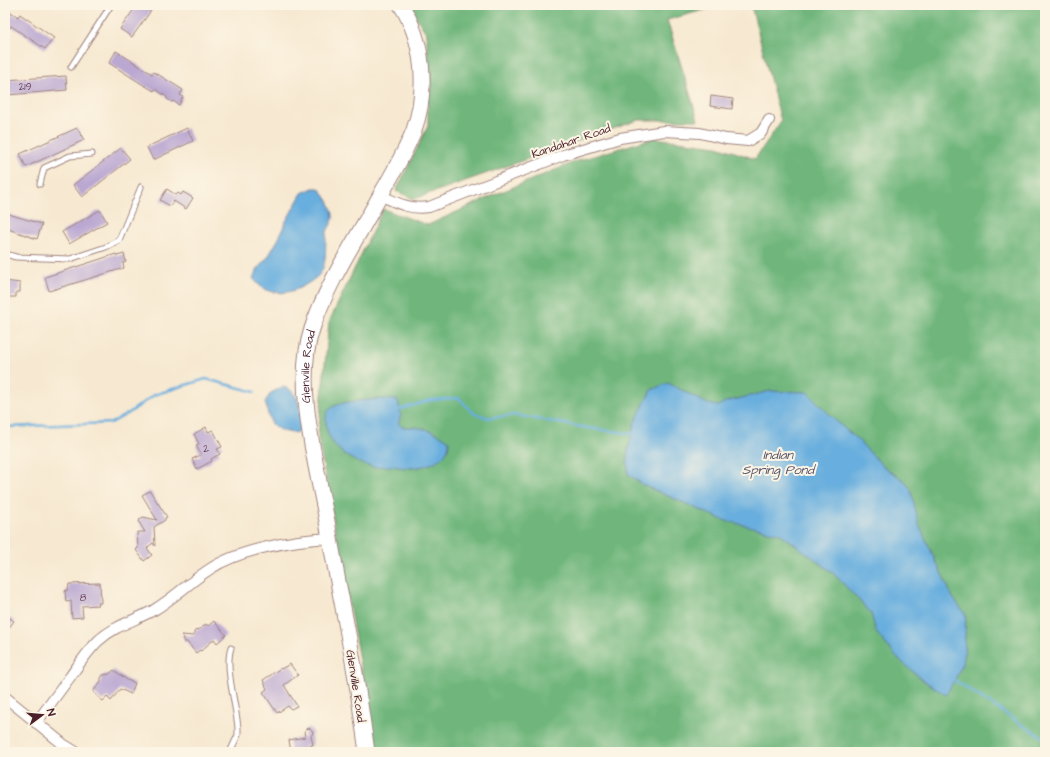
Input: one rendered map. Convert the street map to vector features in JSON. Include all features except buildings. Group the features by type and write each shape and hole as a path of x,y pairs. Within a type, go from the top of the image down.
{"main road":[{"name":"Glenville Road","path":"367,752 354,665 308,415 305,369 307,351 312,330 322,304 403,154 414,130 421,99 422,80 419,52 410,24 400,5"}],"street":[{"name":"Kandahar Road","path":"380,195 400,205 411,208 429,207 563,155 620,138 664,131 700,133 726,139 748,141 761,133 769,120"},
{"path":"36,723 89,651 100,639 116,628 152,611 170,600 210,569 229,559 283,544 330,538"},
{"path":"5,697 63,744 76,752"}],"lane":[{"path":"71,67 112,5"},
{"path":"40,184 44,168 70,156 92,154"},
{"path":"5,254 16,257 70,259 106,247 119,240 141,187"},
{"path":"230,752 238,735 229,666 229,654 231,648"}],"green space":[{"path":"408,5 722,5 667,20 698,120 638,120 414,199 396,191 428,126 427,34"},
{"path":"751,5 1045,5 1045,752 376,752 318,437 329,322 383,209 428,225 494,195 577,161 654,138 717,146 755,159 781,121"}],"water":[{"path":"313,188 319,188 326,197 333,215 326,237 323,267 318,276 295,290 280,293 273,292 259,285 253,278 279,238 285,223 302,193"},
{"name":"Indian Spring Pond","path":"668,383 708,404 718,406 725,402 770,391 807,392 883,466 905,481 911,490 919,525 953,598 966,615 964,658 958,674 946,695 924,681 896,657 876,632 871,613 833,573 781,534 723,520 643,485 628,474 627,455 634,424 651,390"},
{"path":"282,387 293,392 299,404 302,429 300,432 292,433 283,431 275,427 269,418 265,402 271,393"},
{"path":"378,399 398,400 401,416 399,424 402,427 415,427 432,431 444,437 449,441 446,453 441,458 430,464 403,468 392,466 374,467 366,465 343,453 332,441 328,433 326,425 327,413 330,409 342,403"}],"waterway":[{"path":"5,427 111,423 129,413 154,395 206,379 255,392"},
{"path":"398,410 431,400 459,398 472,412 488,418 515,415 588,428 634,434"},
{"path":"953,679 1027,728 1045,738"}]}
